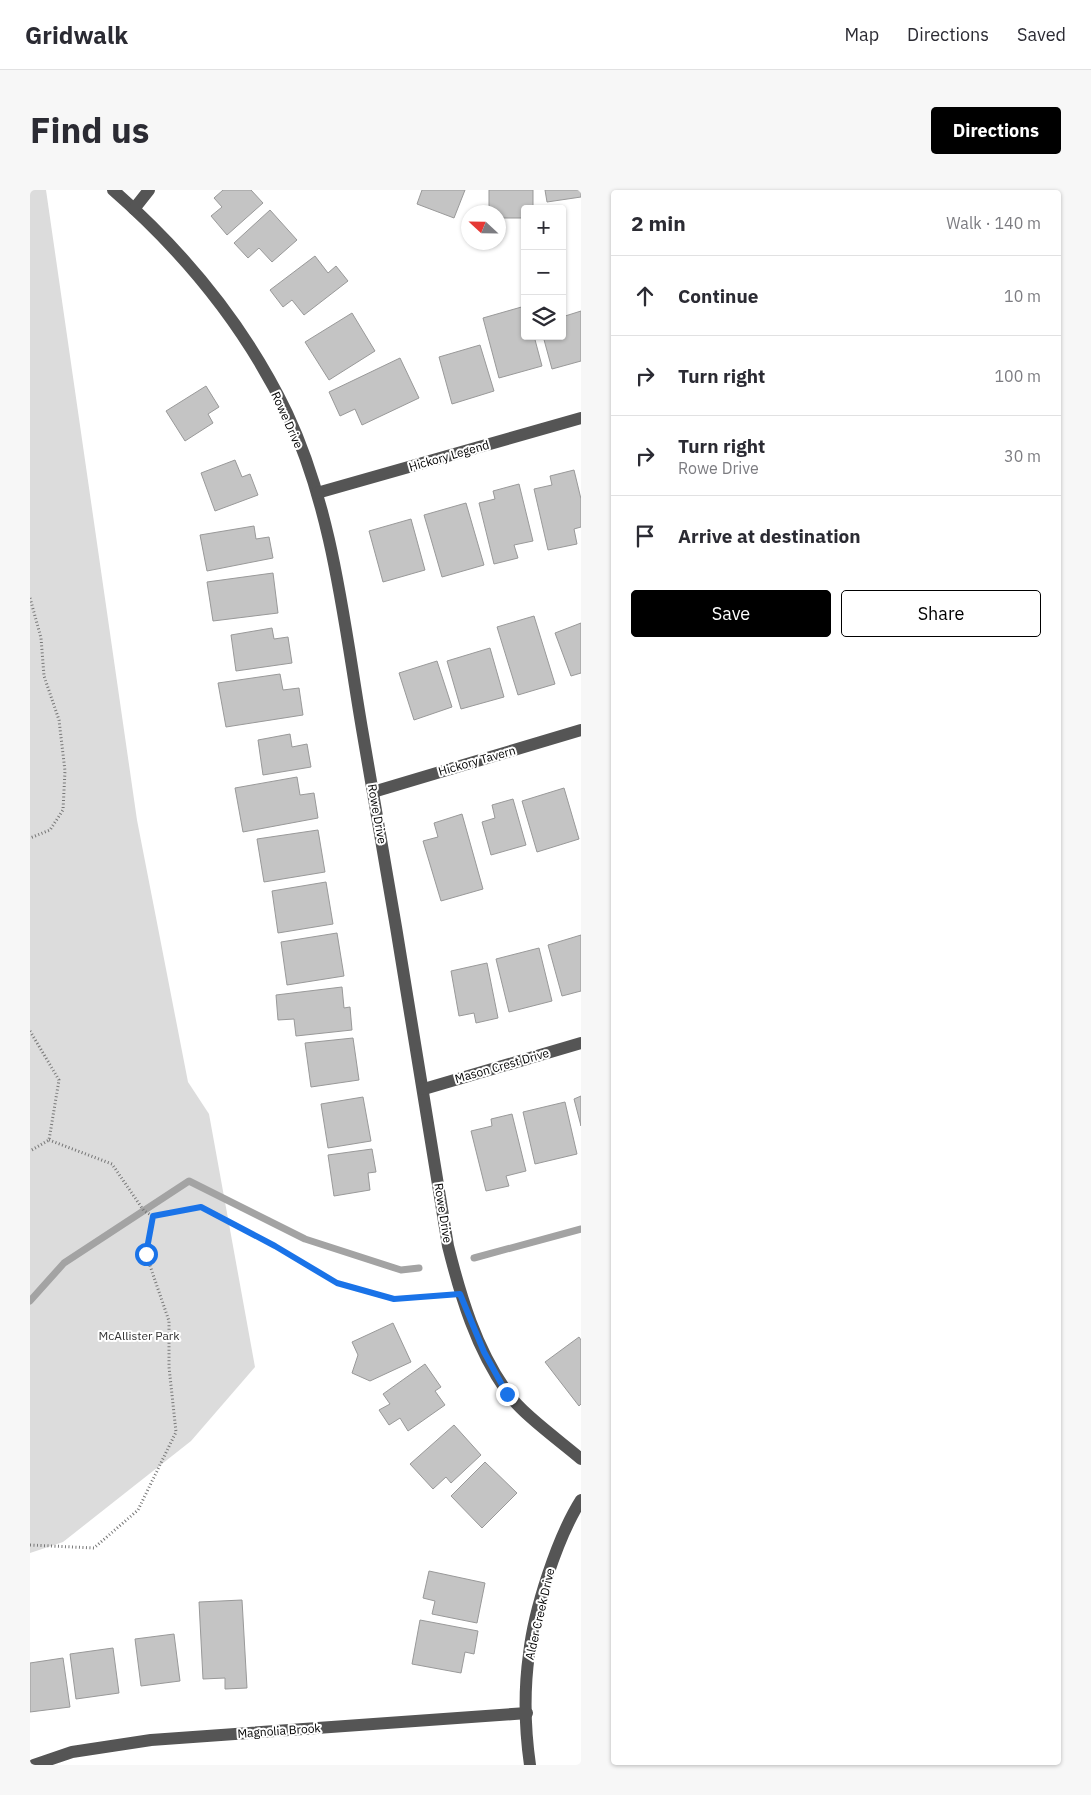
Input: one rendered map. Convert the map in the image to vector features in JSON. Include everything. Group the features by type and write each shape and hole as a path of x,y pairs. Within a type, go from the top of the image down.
{"street":[{"name":"Rowe Drive","path":"113,190 134,208 214,296 252,349 288,415 317,493 328,537 373,792 424,1088 448,1246 460,1294 484,1352 507,1394 581,1459"},
{"path":"134,208 149,190"},
{"name":"Hickory Legend","path":"317,493 581,418"},
{"name":"Hickory Tavern","path":"373,792 581,730"},
{"name":"Mason Crest Drive","path":"424,1088 581,1043"},
{"name":"Alder Creek Drive","path":"530,1765 527,1713 528,1654 546,1580 565,1531 581,1500"},
{"name":"Magnolia Brook","path":"34,1765 72,1752 151,1740 527,1713"}],"path":[{"path":"30,598 40,638 44,676 59,720 65,771 63,810 50,830 30,838"},
{"path":"30,1031 59,1080 49,1140"},
{"path":"30,1150 49,1140 112,1164 144,1210 153,1216 201,1207 275,1246 337,1283 394,1299 460,1294"},
{"path":"30,1544 94,1548 138,1510 176,1432 169,1367 169,1321 146,1254 153,1216"}],"green space":[{"name":"McAllister Park","path":"30,190 46,190 137,820 188,1082 209,1114 255,1367 191,1441 63,1542 30,1553"}],"building":[{"path":"223,190 251,190 263,203 227,235 211,216 222,207 214,198"},
{"path":"422,190 465,190 454,218 417,204"},
{"path":"489,190 533,190 533,205 521,205 521,218 506,218 506,205 489,205"},
{"path":"545,190 581,190 581,197 547,202"},
{"path":"270,210 297,240 272,262 259,248 248,258 234,243"},
{"path":"315,256 328,273 336,266 348,281 304,315 292,300 283,307 270,290"},
{"path":"521,307 521,340 535,340 542,366 499,378 483,318"},
{"path":"581,311 581,361 552,369 544,340 566,340 566,316"},
{"path":"352,313 375,351 329,380 305,342"},
{"path":"480,345 494,391 452,404 439,357"},
{"path":"400,358 419,398 362,425 355,409 340,416 329,392"},
{"path":"206,386 219,407 208,414 213,423 185,441 166,411"},
{"path":"235,460 242,477 250,474 258,495 215,511 201,473"},
{"path":"574,470 581,499 581,527 574,529 577,544 548,550 534,489 552,485 550,476"},
{"path":"519,484 533,541 514,545 518,558 494,564 479,503 495,499 493,491"},
{"path":"466,503 484,565 442,577 424,515"},
{"path":"411,519 425,570 383,582 369,531"},
{"path":"254,526 256,539 269,537 273,558 207,571 200,535"},
{"path":"273,573 278,613 213,621 207,582"},
{"path":"534,616 555,684 518,695 497,627"},
{"path":"581,623 581,673 571,676 555,633"},
{"path":"272,628 274,639 288,637 292,663 236,671 231,635"},
{"path":"490,648 504,697 461,709 447,661"},
{"path":"437,661 452,707 414,720 399,673"},
{"path":"280,674 283,690 299,688 303,715 226,727 218,683"},
{"path":"290,734 292,747 307,744 311,767 263,775 258,740"},
{"path":"297,777 300,795 314,793 318,818 243,832 235,788"},
{"path":"564,788 579,839 537,852 522,801"},
{"path":"513,799 526,845 491,855 482,822 495,818 492,805"},
{"path":"462,814 483,889 441,901 423,841 438,837 434,823"},
{"path":"318,830 325,872 264,882 257,839"},
{"path":"326,882 333,924 278,933 272,891"},
{"path":"337,933 344,976 287,985 281,942"},
{"path":"581,935 581,991 562,996 548,945"},
{"path":"539,948 552,1001 509,1012 496,959"},
{"path":"487,963 498,1018 476,1023 474,1013 459,1016 451,971"},
{"path":"342,987 344,1008 350,1007 352,1030 296,1036 294,1019 278,1020 276,995"},
{"path":"353,1038 359,1080 311,1087 305,1043"},
{"path":"581,1096 581,1126 574,1099"},
{"path":"363,1097 371,1141 328,1148 321,1104"},
{"path":"565,1102 577,1154 535,1164 523,1112"},
{"path":"512,1114 526,1171 506,1176 509,1186 486,1191 471,1131 492,1126 491,1119"},
{"path":"372,1149 376,1172 368,1173 370,1190 334,1196 328,1155"},
{"path":"393,1323 411,1362 370,1381 352,1373 358,1355 352,1342"},
{"path":"579,1337 581,1340 581,1404 579,1406 545,1362"},
{"path":"425,1364 441,1387 435,1391 445,1405 408,1431 400,1418 389,1425 379,1410 390,1404 383,1394"},
{"path":"454,1425 481,1455 451,1483 446,1477 433,1489 410,1464"},
{"path":"485,1462 517,1493 482,1528 451,1496"},
{"path":"429,1571 485,1583 477,1623 432,1614 435,1601 423,1598"},
{"path":"242,1600 247,1688 225,1689 225,1678 203,1679 199,1602"},
{"path":"420,1620 478,1631 474,1654 465,1652 461,1673 412,1664"},
{"path":"174,1634 180,1681 141,1686 135,1639"},
{"path":"113,1648 119,1693 76,1699 70,1654"},
{"path":"63,1658 70,1707 30,1712 30,1663"}],"waterway":[{"path":"30,1301 64,1263 189,1181 305,1239 401,1270 419,1268"},
{"path":"474,1258 581,1229"}],"route":[{"path":"146,1254 153,1216 201,1207 275,1246 337,1283 394,1299 460,1294 484,1352 507,1394"}]}
